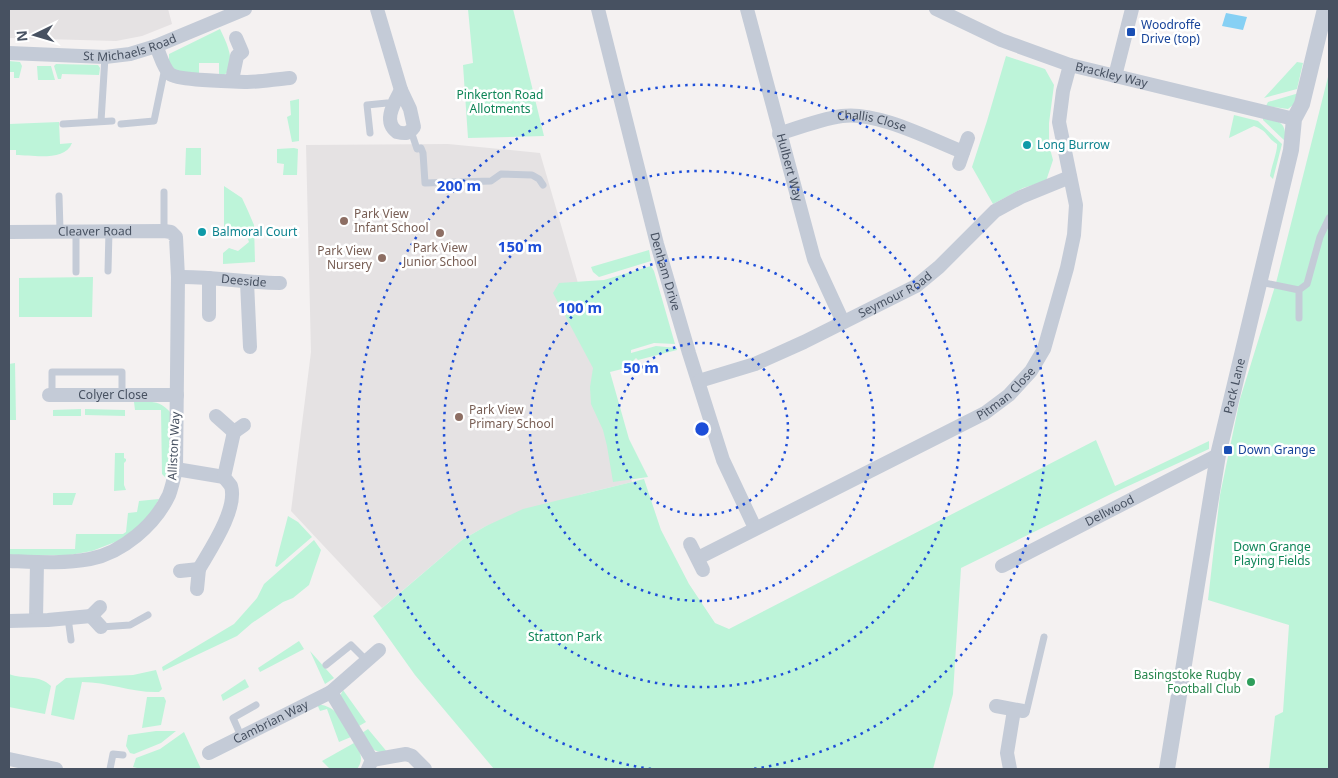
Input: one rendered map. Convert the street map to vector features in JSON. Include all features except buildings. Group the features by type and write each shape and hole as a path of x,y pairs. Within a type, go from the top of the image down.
{"street":[{"name":"St Michaels Road","path":"9,53 105,57 130,54 156,46 245,9"},
{"path":"377,9 401,90 410,109 414,126 411,131 402,133 393,129 390,111 401,90"},
{"name":"Denham Drive","path":"598,9 657,244 689,353 723,460 755,528"},
{"name":"Hulbert Way","path":"747,9 779,134 814,258 843,322"},
{"name":"Brackley Way","path":"936,9 1001,40 1070,65 1294,118"},
{"path":"1115,76 1132,9"},
{"name":"Pack Lane","path":"1167,769 1218,454 1292,150 1294,118 1302,104 1325,9"},
{"path":"232,80 237,56 242,52 236,38"},
{"path":"156,46 164,68 170,74 181,79 249,82 290,78"},
{"name":"Pitman Close","path":"690,544 701,564 755,528 984,413 1008,395 1031,371 1044,349 1056,313 1074,235 1076,205 1059,122 1063,91 1070,65"},
{"name":"Challis Close","path":"779,134 844,116 867,117 891,123 961,158 968,138"},
{"name":"Seymour Road","path":"699,381 755,364 804,342 916,286 939,267 995,211 1021,197 1070,177"},
{"name":"Cleaver Road","path":"9,232 60,230 164,231"},
{"name":"Alliston Way","path":"9,561 37,562 92,559 115,550 129,541 159,512 172,487 176,470 178,277 174,234 164,231"},
{"name":"Deeside","path":"178,277 280,283"},
{"name":"Deeside","path":"209,278 209,315"},
{"path":"248,282 250,347"},
{"name":"Colyer Close","path":"50,395 177,395"},
{"path":"216,416 239,429 224,477"},
{"name":"Dellwood","path":"1002,566 1218,454"},
{"path":"176,470 224,477 230,485 231,505 220,534 199,569 197,590"},
{"path":"36,620 37,562"},
{"path":"180,571 199,569"},
{"path":"9,621 68,618 96,611 101,627"},
{"name":"Cambrian Way","path":"209,753 331,692 378,650"},
{"path":"331,692 370,765 406,754 412,756 425,769"},
{"path":"996,706 1018,710 1008,753 1010,769"},
{"path":"9,759 56,769"}],"lane":[{"path":"100,121 105,57"},
{"path":"121,124 154,121 164,68"},
{"path":"370,133 367,105 393,104"},
{"path":"63,124 112,121"},
{"path":"411,131 417,148 421,148 423,153 425,183 491,181 501,174 509,174 532,175 539,179 543,186"},
{"path":"164,192 164,231"},
{"path":"59,196 60,230"},
{"path":"1260,282 1299,290 1307,284 1320,237 1329,218"},
{"path":"76,230 76,272"},
{"path":"108,271 109,231"},
{"path":"1299,290 1299,318"},
{"path":"50,395 52,372 122,372 122,396"},
{"path":"101,627 130,625 148,615"},
{"path":"68,618 71,640"},
{"path":"1018,710 1027,710 1044,637"},
{"path":"326,665 351,646 366,660"},
{"path":"241,736 233,718 256,705"},
{"path":"110,769 113,754 123,755"}],"shaded area":[{"path":"9,9 168,9 172,24 142,36 116,41 9,38"},
{"name":"Park View Primary School","path":"448,144 540,153 580,290 632,482 583,494 486,526 462,540 382,608 291,511 311,352 306,145"}],"green space":[{"name":"Pinkerton Road Allotments","path":"468,9 513,9 544,136 468,138 463,65 473,63"},
{"path":"220,29 228,48 231,69 223,76 219,76 219,63 199,63 199,75 175,73 169,63 169,54"},
{"path":"1006,56 1045,69 1054,85 1049,123 1049,145 1053,160 1046,181 1023,188 993,204 972,167"},
{"path":"9,61 20,62 22,66 19,78 14,78 14,72 9,72"},
{"path":"1297,62 1303,63 1297,89 1264,98"},
{"path":"56,64 98,65 100,68 99,75 62,74 61,79 58,79 54,66"},
{"path":"37,66 51,66 55,80 38,80"},
{"name":"Down Grange Playing Fields","path":"1329,73 1329,769 1269,769 1275,716 1283,712 1289,625 1208,600 1220,495 1240,399 1276,283"},
{"path":"1299,93 1298,101 1288,109 1266,106 1268,102"},
{"path":"299,99 299,141 292,142 287,117 291,115 290,101"},
{"path":"1234,115 1258,121 1282,144 1273,179 1270,176 1277,144 1262,130 1254,126 1229,138"},
{"path":"1263,116 1281,123 1285,130 1285,141 1263,120"},
{"path":"59,122 60,144 72,143 63,153 31,156 16,155 16,150 9,150 9,124"},
{"path":"186,148 201,148 201,175 185,175"},
{"path":"277,149 298,149 297,175 283,175 284,164 277,163"},
{"path":"224,186 242,198 254,225 255,262 223,264 223,253 229,248 238,251 249,242 245,231 224,231"},
{"path":"649,250 651,261 599,277 593,272 591,267"},
{"path":"651,266 675,344 654,343 631,350 631,353 656,346 677,348 677,350 638,360 636,358 626,368 610,372 629,439 648,477 613,482 603,430 591,404 590,387 593,368 553,293 559,283 604,280"},
{"path":"93,277 92,317 19,317 19,278"},
{"path":"15,363 16,420 9,420 9,364"},
{"path":"134,402 159,403 171,413 167,479 162,474 161,410 135,410"},
{"path":"81,409 81,416 53,416 53,410"},
{"path":"85,409 125,410 125,416 85,415"},
{"name":"Stratton Park","path":"1096,440 1115,486 1209,441 1209,449 1113,493 961,568 953,694 933,769 494,769 415,675 373,616 462,540 486,526 523,509 644,479 661,530 689,584 715,623 729,629"},
{"path":"115,453 124,453 124,458 126,459 124,463 124,485 126,490 114,491"},
{"path":"53,493 76,493 72,505 53,505"},
{"path":"159,499 148,518 128,537 92,551 70,555 9,556 9,549 75,549 76,534 123,534 126,532 128,513 137,512 139,501"},
{"path":"288,516 298,522 312,537 277,567 275,566"},
{"path":"314,540 321,550 309,585 293,598 283,602 252,623 237,636 163,671 162,667 234,624 257,598 264,584"},
{"path":"299,641 304,649 260,672 258,668"},
{"path":"310,651 334,678 325,684"},
{"path":"156,670 162,689 159,692 82,682 74,720 51,715 56,686 66,678 133,675"},
{"path":"9,674 41,680 51,686 45,714 9,707"},
{"path":"245,679 249,687 223,701 221,695"},
{"path":"343,690 366,722 359,726 340,696"},
{"path":"147,697 164,697 166,701 161,725 142,728"},
{"path":"317,704 335,711 351,737 339,742 327,709 320,711"},
{"path":"368,729 388,753 374,750 369,745 362,733"},
{"path":"156,731 176,731 161,743 134,754 130,753 126,746 128,735"},
{"path":"184,732 201,769 141,769 133,767 136,758 160,749"},
{"path":"354,743 361,756 357,769 330,769 322,761"}],"water":[{"path":"1226,13 1247,17 1243,30 1222,26"}],"place":[{"name":"Woodroffe Drive (top)","path":"1131,32"},
{"name":"Long Burrow","path":"1027,145"},
{"name":"Park View Infant School","path":"344,221"},
{"name":"Balmoral Court","path":"202,232"},
{"name":"Park View Junior School","path":"440,233"},
{"name":"Park View Nursery","path":"382,258"},
{"name":"Park View Primary School","path":"459,417"},
{"name":"Down Grange","path":"1228,450"},
{"name":"Basingstoke Rugby Football Club","path":"1251,682"}]}
